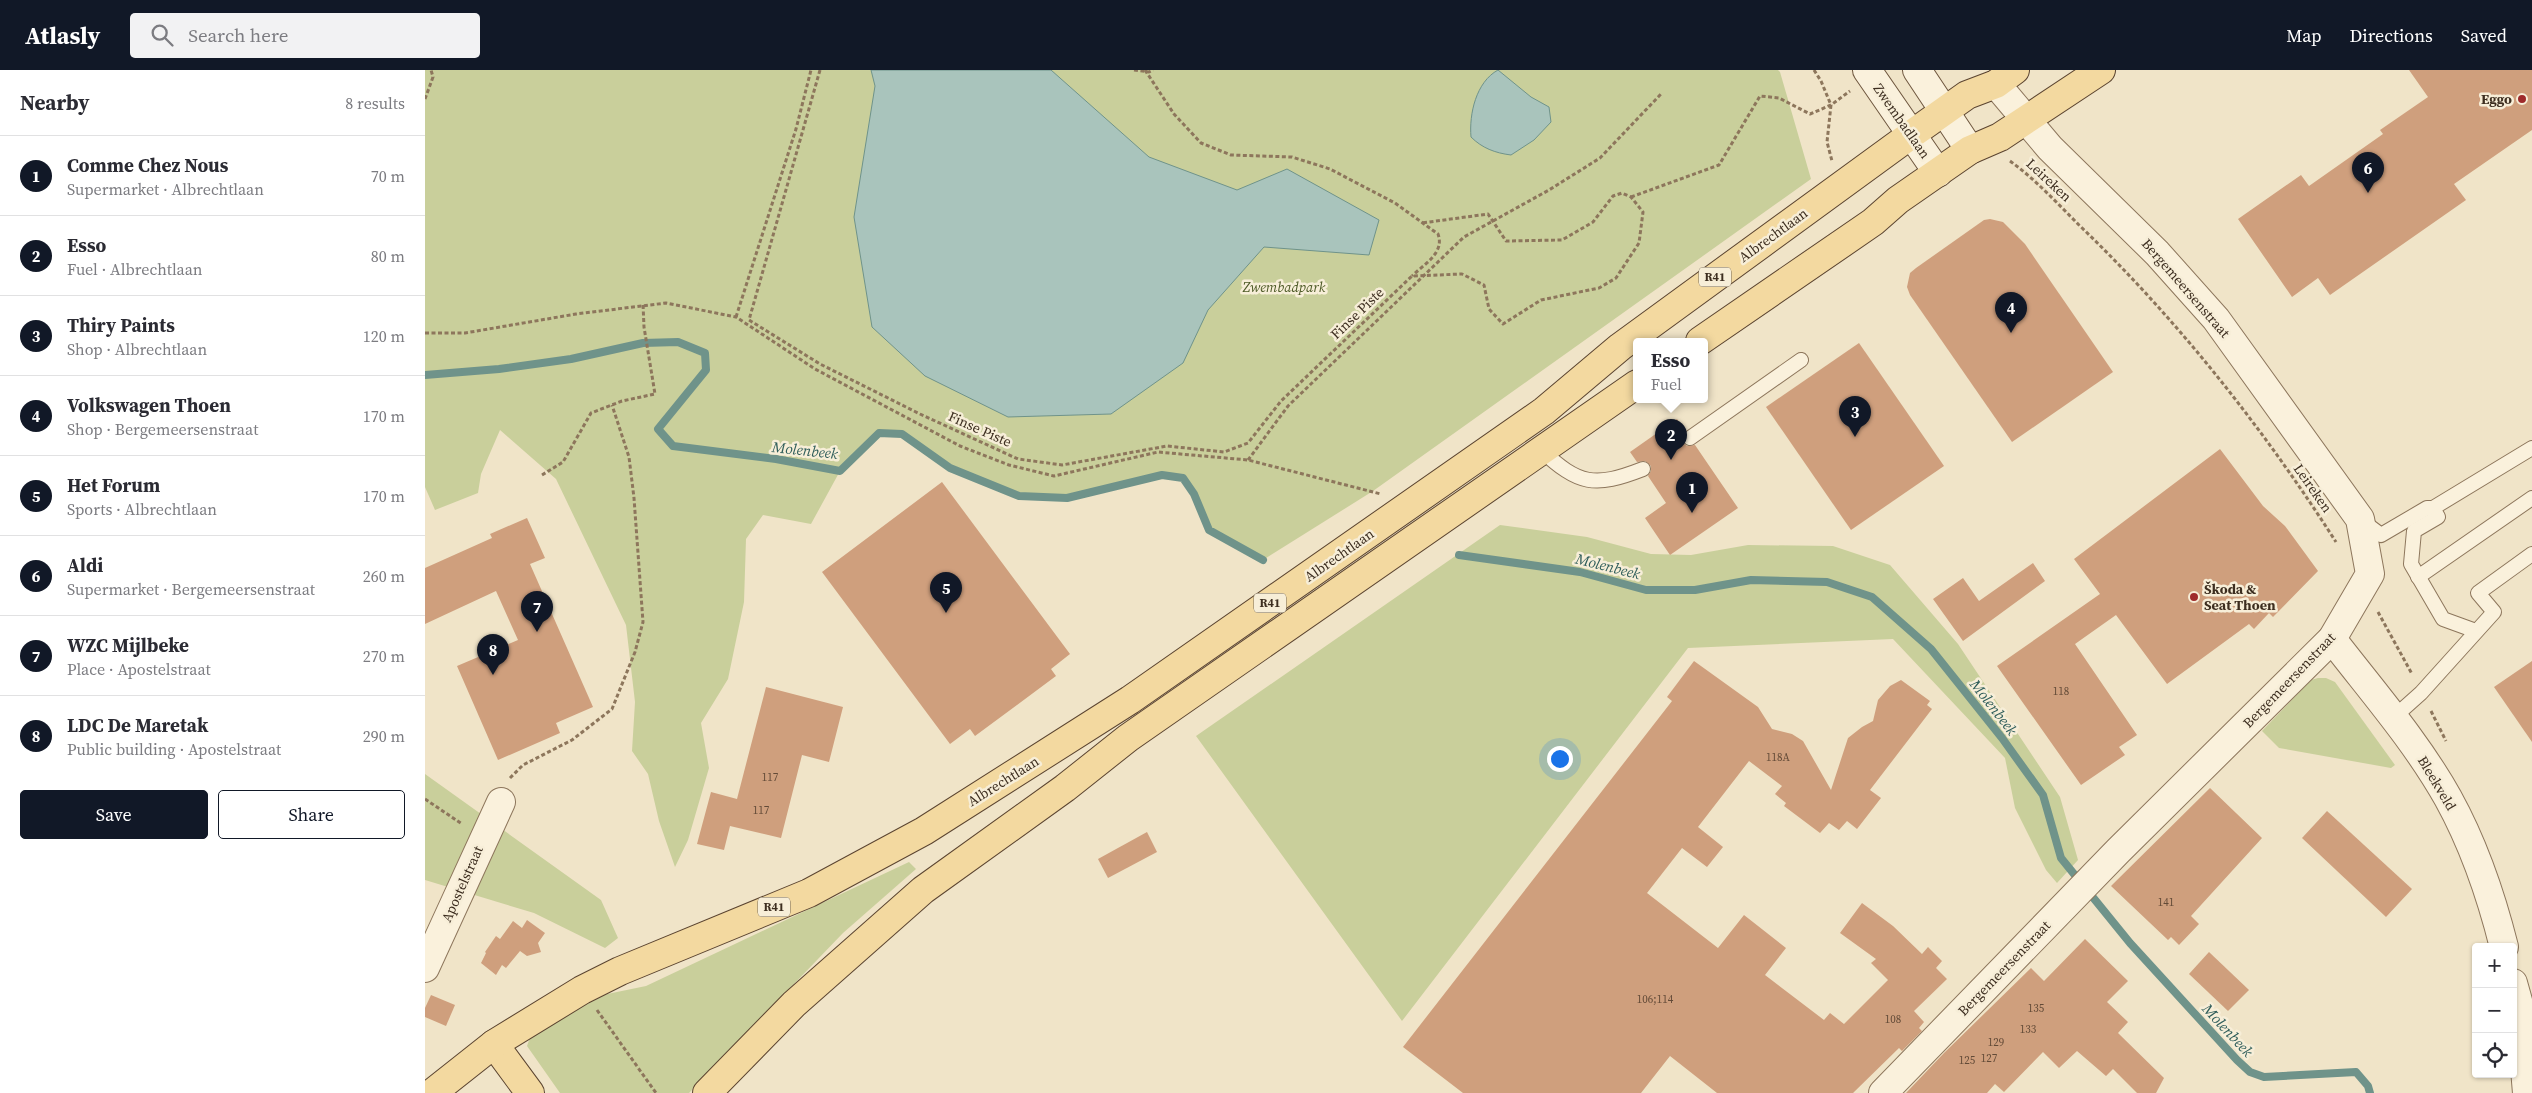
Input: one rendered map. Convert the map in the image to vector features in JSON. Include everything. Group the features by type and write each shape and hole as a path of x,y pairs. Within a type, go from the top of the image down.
{"main road":[{"path":"1704,338 1873,222 1898,200 1970,150 1999,137 2101,70"},
{"name":"Albrechtlaan","path":"494,1044 582,990 620,971 809,893 924,831 1130,700 1544,411 1620,347 1912,134 1967,95 2006,77"},
{"name":"Albrechtlaan","path":"713,1087 794,1004 923,890 1065,788 1140,730 1633,387"},
{"path":"494,1044 530,1093"},
{"name":"R41","path":"432,1093 494,1044"}],"street":[{"name":"Zwembadlaan","path":"1867,70 1938,173"},
{"path":"1917,70 1970,150"},
{"name":"Bergemeersenstraat","path":"1883,1093 2097,872 2332,639 2370,574 2360,520 2216,319 2157,252 2049,148 2025,119 2006,77"},
{"name":"Bleekveld","path":"2332,639 2432,772 2463,827 2495,910 2503,943"},
{"name":"Apostelstraat","path":"425,968 501,802"},
{"path":"2514,988 2520,1008 2527,1093"}],"lane":[{"path":"1690,438 1801,360"},
{"path":"2360,520 2381,535 2427,508 2433,508 2532,448"},
{"path":"1541,450 1559,467 1578,478 1598,482 1620,478 1643,469"},
{"path":"2418,576 2532,498"},
{"path":"2433,508 2438,518 2414,532 2411,564 2443,619 2477,631"},
{"path":"2393,718 2421,693 2494,612 2478,593 2532,554"}],"path":[{"path":"425,99 433,77 431,70"},
{"path":"736,317 796,129 811,70"},
{"name":"Finse Piste","path":"820,70 749,320 820,364 920,414 1018,459 1062,466 1167,446 1224,452 1248,443 1281,401 1439,250 1441,242 1438,234 1395,203 1330,169 1292,157 1231,154 1201,143 1174,114 1147,71"},
{"path":"1134,70 1153,70"},
{"path":"1631,197 1719,165 1760,96 1779,98 1810,114 1831,105 1821,81 1813,70"},
{"path":"1248,460 1288,406 1464,238 1600,158 1661,94"},
{"name":"Leireken","path":"2002,160 2008,159 2021,169 2113,257 2191,343 2302,491 2339,546"},
{"path":"1412,276 1462,274 1484,285 1489,309 1503,324 1541,300 1599,288 1616,278 1639,243 1643,212 1631,197 1622,193 1613,196 1593,222 1562,240 1506,240 1488,214 1422,222"},
{"path":"425,333 465,333 643,304 665,303 736,317 815,369 960,446 1009,465 1054,476 1158,452 1248,460 1382,494"},
{"path":"542,475 563,462 591,413 655,394 644,328 643,304"},
{"path":"501,802 508,780 523,765 572,740 612,709 635,652 643,622 634,498 629,457 611,406"},
{"path":"1375,500 1389,490"},
{"path":"2364,585 2447,743"},
{"path":"425,800 483,838"},
{"path":"594,1006 656,1093"}],"green space":[{"name":"Zwembadpark","path":"425,70 1778,70 1811,179 1373,491 1263,560 1209,530 1194,494 1183,478 1162,475 1067,498 1019,496 950,468 902,434 879,433 840,471 811,524 763,515 746,539 744,602 728,679 701,723 709,768 688,840 675,867 659,821 648,774 632,751 635,702 626,625 556,479 500,430 481,474 478,493 435,510 425,487"},
{"path":"1500,525 1587,537 1651,554 1691,555 1748,545 1833,546 1890,565 1958,644 2060,797 2078,860 2057,883 2046,870 2015,808 2005,758 1893,639 1688,648 1402,1021 1196,736"},
{"path":"2326,678 2335,682 2395,765 2391,768 2279,748 2262,731 2311,680"},
{"path":"425,774 601,900 618,938 605,948 534,913 425,880"},
{"path":"909,862 916,869 843,933 689,1093 560,1093 527,1046 537,1018 588,998 646,986"}],"water":[{"path":"871,70 1051,70 1149,157 1237,190 1287,169 1379,220 1369,255 1264,247 1208,310 1183,363 1111,414 1008,417 925,376 872,327 854,217 875,86"},
{"path":"1498,70 1531,97 1549,107 1551,122 1534,140 1511,155 1489,149 1471,137 1471,119 1475,99 1484,82"}],"building":[{"path":"2409,70 2532,70 2532,130 2454,184 2466,200 2330,295 2318,278 2292,297 2238,219 2301,175 2309,186 2383,134 2380,130 2428,97"},
{"path":"1990,219 2003,222 2025,244 2113,372 2012,442 1910,295 1907,287 1910,273 1916,268 1984,220"},
{"path":"1859,343 1944,466 1851,530 1766,407"},
{"path":"1677,419 1685,431 1682,435 1683,443 1687,446 1695,445 1738,508 1670,555 1645,518 1666,503 1648,476 1651,466 1645,461 1637,462 1630,452"},
{"name":"Škoda & Seat Thoen","path":"2220,449 2263,506 2285,526 2318,571 2273,617 2269,613 2254,629 2249,624 2167,684 2116,615 2075,644 2137,735 2119,747 2125,755 2081,785 1997,666 2100,594 2074,559"},
{"path":"942,482 1070,654 1051,669 1056,676 975,736 970,729 950,744 822,572"},
{"path":"527,518 545,558 530,564 593,707 556,723 560,733 498,760 457,666 518,640 496,591 425,624 425,568 492,538 490,534"},
{"path":"2033,563 2045,581 1963,641 1933,599 1963,578 1979,601"},
{"path":"1694,661 1758,707 1772,729 1792,734 1803,741 1831,790 1848,738 1873,721 1878,700 1890,686 1901,680 1930,701 1927,705 1932,709 1870,790 1881,798 1857,829 1847,821 1839,830 1829,823 1820,833 1784,806 1786,803 1775,794 1782,786 1749,761 1698,827 1723,847 1707,867 1682,848 1647,893 1718,948 1744,915 1786,948 1765,975 1824,1020 1830,1013 1844,1024 1888,980 1871,963 1876,959 1840,933 1862,903 1893,926 1922,954 1928,947 1942,961 1936,968 1947,979 1914,1011 1924,1022 1919,1028 1922,1031 1902,1051 1899,1048 1853,1093 1717,1093 1670,1056 1641,1093 1463,1093 1403,1047 1672,701 1667,697"},
{"path":"2532,661 2532,742 2494,687"},
{"path":"766,687 843,707 829,762 802,755 781,838 730,826 724,850 697,844 711,792 737,799"},
{"path":"2210,788 2262,838 2191,916 2199,924 2179,945 2171,937 2168,940 2111,886"},
{"path":"2327,811 2412,889 2386,917 2302,838"},
{"path":"1147,832 1157,852 1108,878 1098,859"},
{"path":"527,920 545,933 538,943 541,952 527,956 520,951 506,968 502,965 496,975 481,963 485,952 496,936 500,939 513,921 522,928"},
{"path":"2085,939 2128,981 2107,1002 2128,1022 2118,1033 2164,1078 2156,1093 2137,1093 2113,1069 2106,1076 2077,1051 2059,1068 2043,1052 2004,1092 1995,1084 1987,1093 1906,1093 2031,968 2044,981"},
{"path":"2209,952 2249,990 2228,1011 2189,974"},
{"path":"431,995 455,1005 446,1026 425,1017 425,1008"}],"waterway":[{"name":"Molenbeek","path":"425,375 499,369 571,359 643,343 678,342 705,353 706,370 658,429 673,446 776,459 840,471 879,433 902,434 950,468 1019,496 1067,498 1162,475 1183,478 1194,494 1209,530 1263,560"},
{"name":"Molenbeek","path":"1459,555 1580,572 1646,590 1695,590 1751,580 1827,582 1872,597 1931,649 2002,738 2043,795 2061,858 2130,943 2237,1060 2250,1072 2264,1077 2356,1072 2368,1086 2370,1093"}],"place":[{"name":"Eggo","path":"2522,99"},
{"name":"Aldi","path":"2368,193"},
{"name":"Volkswagen Thoen","path":"2011,333"},
{"name":"Thiry Paints","path":"1855,437"},
{"name":"Esso","path":"1671,460"},
{"name":"Comme Chez Nous","path":"1692,513"},
{"name":"Škoda & Seat Thoen","path":"2194,597"},
{"name":"Het Forum","path":"946,613"},
{"name":"WZC Mijlbeke","path":"537,632"},
{"name":"LDC De Maretak","path":"493,675"}]}
